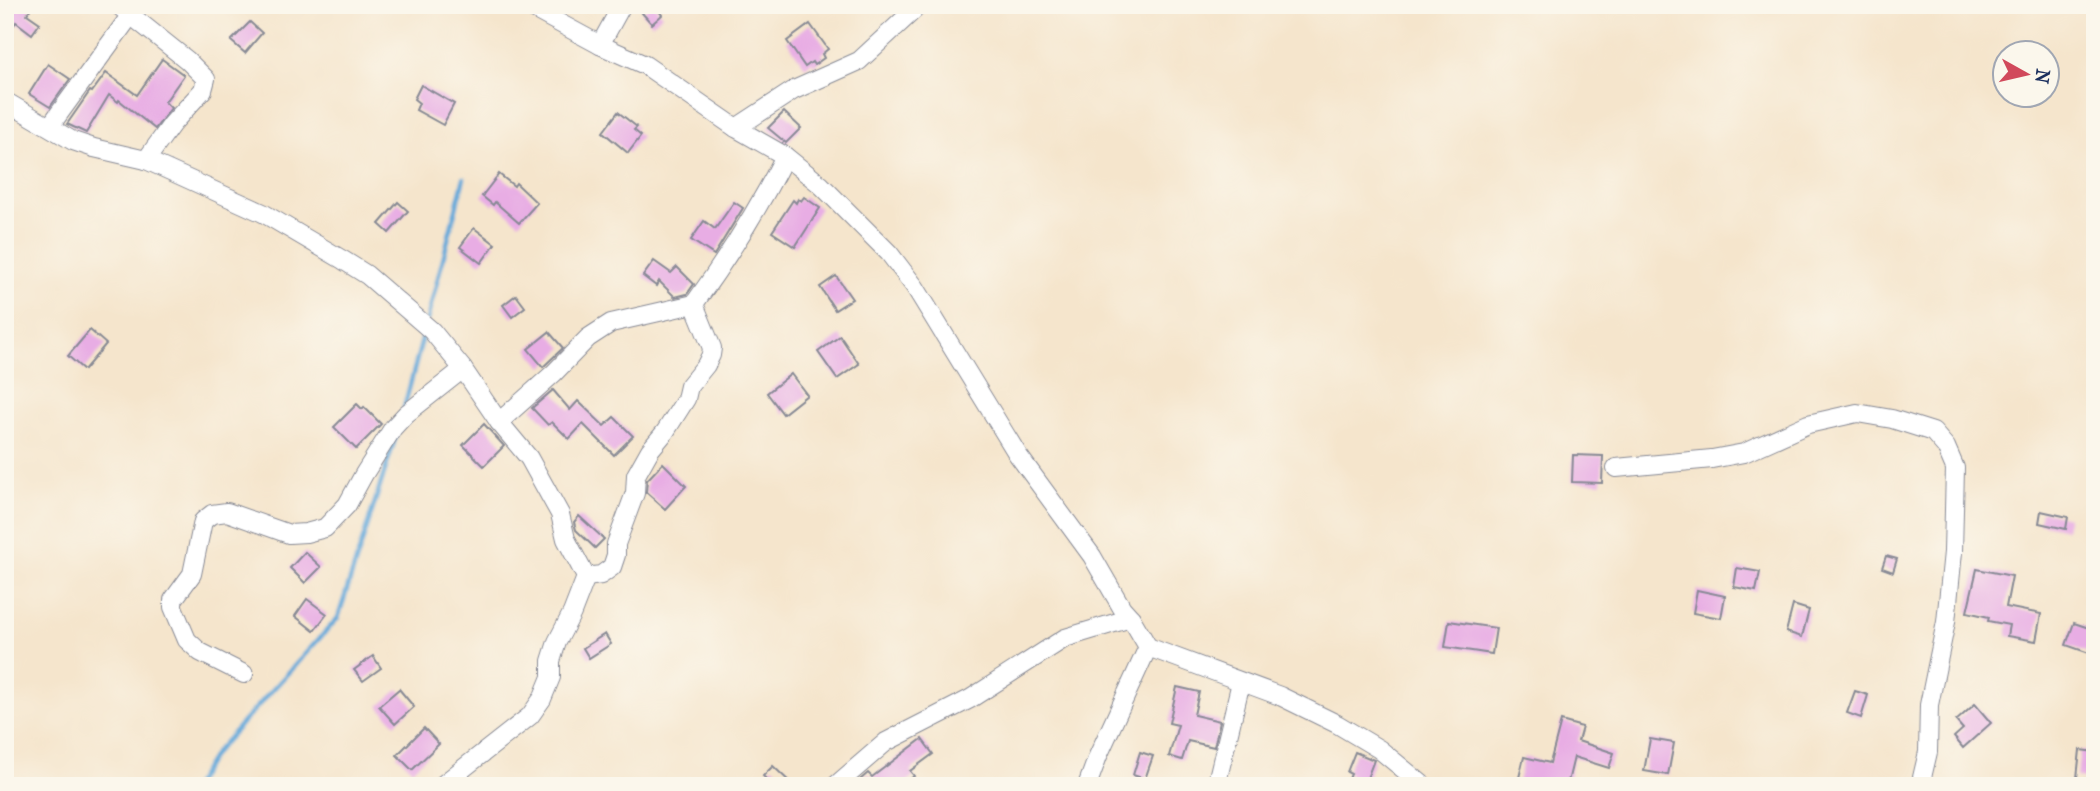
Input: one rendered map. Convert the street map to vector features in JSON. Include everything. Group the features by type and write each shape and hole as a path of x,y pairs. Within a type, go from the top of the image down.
{"street":[{"path":"526,5 645,65 736,128 785,156 821,185 889,253 915,287 1018,455 1092,556 1148,647 1280,696 1337,724 1379,749 1423,786"},
{"path":"600,44 622,5"},
{"path":"736,128 794,90 859,61 914,10 915,5"},
{"path":"50,126 124,11 187,60 206,79 203,90 172,124 146,160"},
{"path":"5,101 73,141 146,160 264,213 367,275 432,331 529,458 560,514 566,540 586,577 557,642 551,661 551,677 542,699 530,716 441,786"},
{"path":"499,422 554,373 588,338 611,323 694,304 759,205 785,156"},
{"path":"586,577 601,575 612,567 616,544 635,493 636,475 650,450 676,417 686,399 689,386 711,355 712,348 694,304"},
{"path":"244,674 200,652 187,640 173,607 173,600 192,574 203,521 212,514 227,512 289,534 325,528 348,505 393,428 406,414 463,369"},
{"path":"1616,468 1712,459 1744,453 1808,424 1857,413 1892,419 1933,432 1946,447 1955,468 1953,552 1946,622 1929,705 1928,752 1920,786"},
{"path":"835,786 886,742 970,699 1065,638 1131,618"},
{"path":"1087,786 1148,647"},
{"path":"1216,786 1241,682"}],"building":[{"path":"5,5 33,5 27,14 40,23 32,34 16,22 5,37"},
{"path":"650,5 654,5 662,15 652,24 642,13"},
{"path":"250,22 262,33 245,53 231,41"},
{"path":"810,24 828,49 822,54 824,58 805,67 787,41"},
{"path":"162,59 184,75 165,102 171,108 155,129 109,95 86,133 67,124 106,73 137,95"},
{"path":"48,64 70,79 50,107 29,94"},
{"path":"421,85 454,104 443,125 416,110 419,103 414,99"},
{"path":"618,112 637,127 634,130 641,136 628,153 603,132"},
{"path":"784,112 801,128 786,143 768,128"},
{"path":"499,174 514,186 516,183 537,203 519,223 495,202 493,205 482,196"},
{"path":"804,197 820,208 795,247 772,232 793,200 796,203"},
{"path":"398,202 408,211 389,233 379,224"},
{"path":"734,202 743,208 714,255 691,240 704,221 715,229"},
{"path":"474,228 495,244 481,263 460,247"},
{"path":"654,261 671,273 677,267 694,284 687,294 675,297 659,281 656,286 643,276"},
{"path":"836,276 852,299 835,310 820,287"},
{"path":"516,295 525,307 512,317 503,305"},
{"path":"90,330 106,344 84,370 68,356"},
{"path":"549,332 563,348 543,367 528,349"},
{"path":"840,336 859,364 837,379 818,352"},
{"path":"791,374 807,395 783,414 767,393"},
{"path":"553,390 570,410 578,401 604,426 614,417 633,436 614,455 583,424 569,439 552,422 548,425 532,408"},
{"path":"357,404 362,409 364,407 381,424 356,449 334,427"},
{"path":"484,424 504,446 484,466 463,445"},
{"path":"1573,455 1603,456 1602,483 1572,482"},
{"path":"663,463 686,486 665,509 646,492 647,480"},
{"path":"2041,511 2068,517 2066,529 2039,523"},
{"path":"579,516 604,539 595,548 576,530 574,522"},
{"path":"305,552 321,567 305,583 290,568"},
{"path":"1886,556 1897,559 1893,572 1882,568"},
{"path":"1737,568 1760,572 1756,591 1734,587"},
{"path":"1977,569 2012,576 2006,607 2041,614 2036,641 2007,636 2009,625 1988,621 1989,617 1967,612"},
{"path":"1697,590 1725,596 1721,618 1693,613"},
{"path":"307,599 327,614 314,631 295,616"},
{"path":"1793,605 1809,610 1802,637 1786,632"},
{"path":"1449,621 1496,628 1492,654 1445,647"},
{"path":"2074,623 2095,630 2095,655 2066,645"},
{"path":"605,634 611,644 589,658 583,648"},
{"path":"373,656 381,668 363,681 354,670"},
{"path":"1177,687 1199,692 1194,715 1220,721 1214,747 1188,741 1182,760 1169,756 1178,725 1169,723"},
{"path":"399,689 414,707 395,724 379,706"},
{"path":"1855,691 1868,695 1861,718 1847,713"},
{"path":"1975,704 1991,723 1963,748 1954,737 1963,729 1956,721"},
{"path":"1561,721 1582,727 1578,741 1614,753 1609,768 1574,757 1567,786 1517,786 1524,757 1550,763"},
{"path":"424,728 439,744 412,770 397,755"},
{"path":"922,739 933,754 910,771 914,776 902,786 853,786 868,773 872,777"},
{"path":"1650,739 1674,743 1668,775 1644,771"},
{"path":"2080,750 2095,752 2095,780 2077,778"},
{"path":"1140,752 1153,756 1145,779 1133,775"},
{"path":"1355,752 1374,760 1364,786 1346,786 1351,774 1347,772"},
{"path":"773,766 794,786 773,786 763,776"}],"waterway":[{"path":"427,320 464,178"},
{"path":"404,408 424,332"},
{"path":"194,786 214,754 338,618 396,436"}]}
